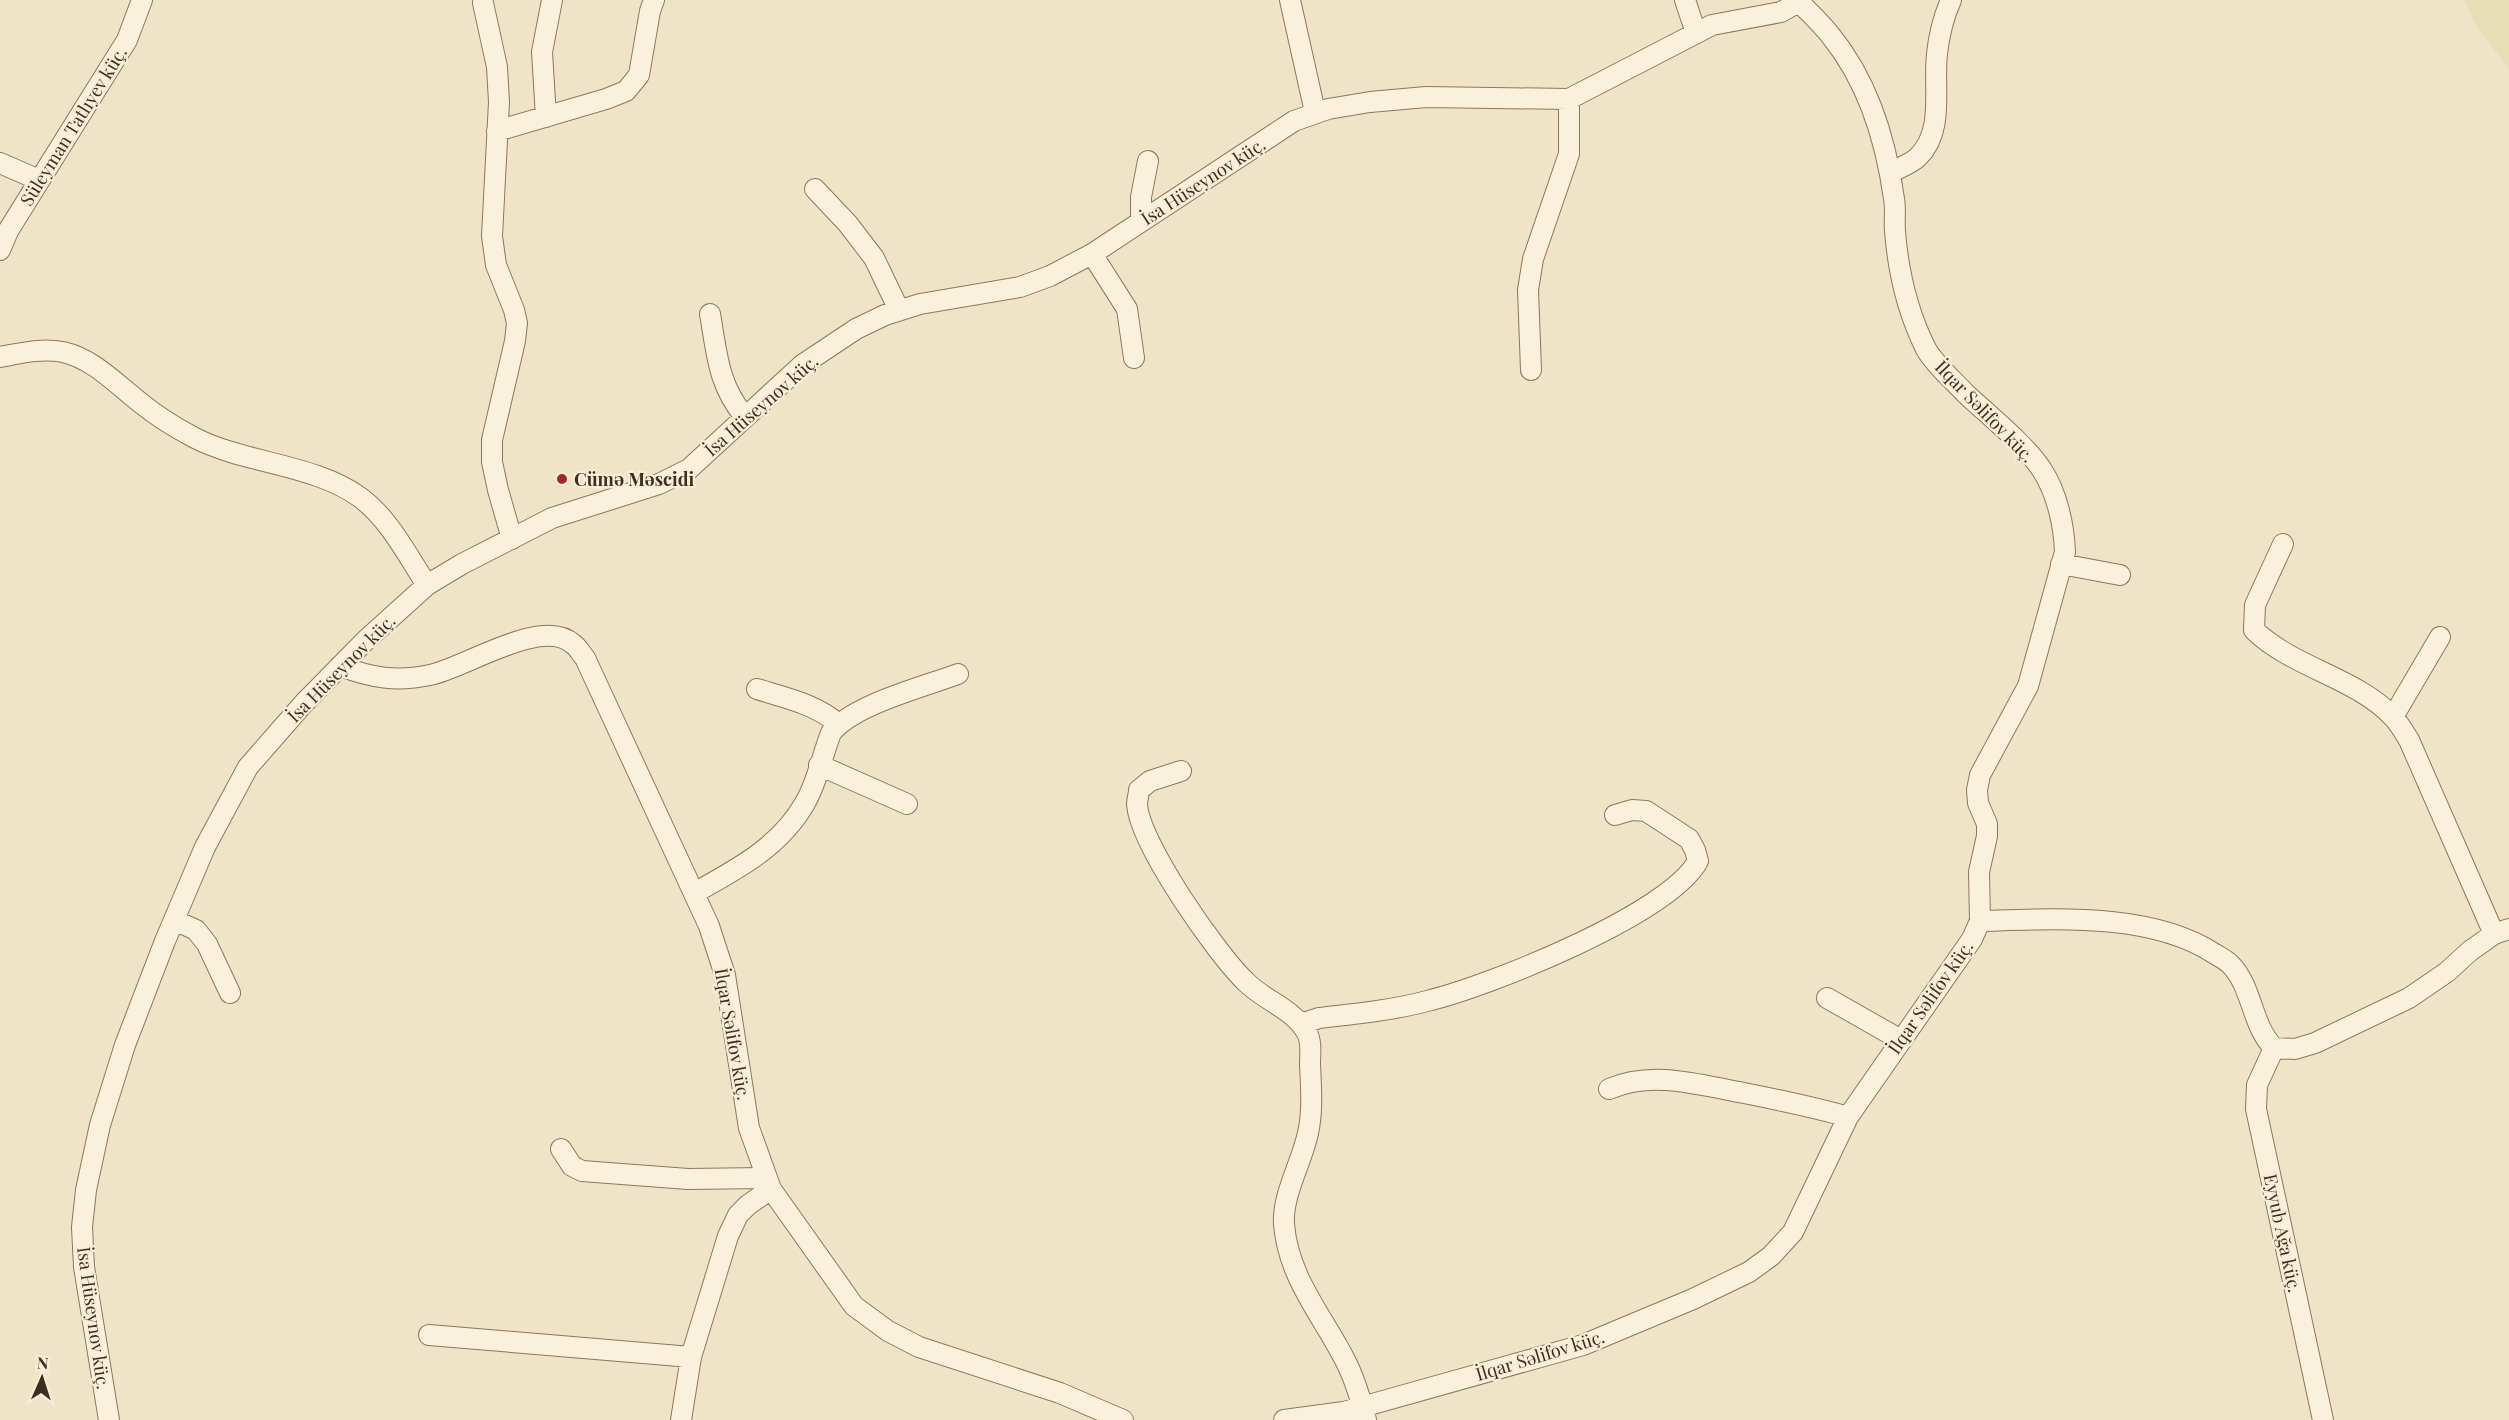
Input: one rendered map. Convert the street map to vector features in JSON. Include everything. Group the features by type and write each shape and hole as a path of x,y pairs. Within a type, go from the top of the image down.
{"street":[{"name":"Süleyman Tatlıyev küç.","path":"0,250 8,231 127,40 142,0"},
{"path":"546,117 542,52 552,0"},
{"path":"497,131 626,91 639,75 654,0"},
{"path":"1290,0 1315,112"},
{"path":"1685,0 1696,33"},
{"path":"1890,173 1918,158 1931,137 1936,106 1936,56 1942,20 1951,0"},
{"name":"İsa Hüseynov küç.","path":"109,1420 84,1267 82,1227 86,1190 100,1125 125,1045 205,847 248,767 340,666 427,585 462,564 552,518 659,484 689,469 802,365 856,329 899,310 950,297 1020,287 1050,276 1092,254 1294,121 1315,112 1370,102 1426,97 1569,99 1712,25 1781,12 1801,1"},
{"name":"İlqar Səlifov küç.","path":"1284,1420 1344,1412 1364,1413 1583,1345 1693,1299 1749,1272 1771,1256 1793,1232 1848,1116 1971,939 1980,921 1980,872 1987,824 1978,803 1977,790 1980,775 2028,686 2065,552 2064,533 2054,494 2042,469 1947,374 1927,350 1913,317 1900,271 1890,173 1884,142 1873,109 1854,70 1831,36 1801,1"},
{"path":"483,3 496,67 500,102 492,236 496,265 517,323 515,341 492,440 492,462 512,538"},
{"path":"1531,370 1528,290 1533,259 1569,154 1569,99"},
{"path":"1141,221 1141,197 1148,162"},
{"path":"0,163 39,180"},
{"path":"815,189 848,224 874,258 899,310"},
{"path":"1092,254 1127,309 1134,358"},
{"path":"710,314 720,377 733,403 745,417"},
{"path":"0,357 35,350 64,352 93,364 162,420 197,439 222,449 333,482 361,498 385,522 427,585"},
{"path":"1980,921 2054,919 2125,924 2164,930 2203,946 2231,964 2244,985 2265,1040 2274,1048 2295,1049 2315,1043 2409,998 2502,932 2409,740 2393,717 2372,699 2269,645 2254,630 2255,605 2283,544"},
{"path":"2061,564 2120,575"},
{"name":"İlqar Səlifov küç.","path":"340,666 369,677 394,678 431,675 529,638 551,636 573,643 585,658 709,926 725,975 749,1128 768,1184 854,1306 888,1331 919,1347 1051,1389 1123,1420"},
{"path":"2393,717 2440,637"},
{"path":"694,893 744,866 779,837 805,803 831,733 838,724 864,709 958,674"},
{"path":"757,689 805,705 827,715 838,724"},
{"path":"819,765 907,804"},
{"path":"1181,771 1150,781 1139,790 1137,804 1146,832 1168,876 1222,955 1245,982 1293,1015 1309,1037 1310,1120 1298,1170 1286,1200 1284,1224 1290,1255 1301,1287 1344,1359 1364,1413"},
{"path":"1301,1024 1319,1018 1430,1001 1473,988 1537,963 1639,912 1691,873 1698,861 1689,839 1646,811 1632,810 1616,815"},
{"path":"174,920 196,930 207,944 230,993"},
{"path":"1827,998 1901,1040"},
{"name":"Eyyub Ağa küç.","path":"2274,1048 2257,1085 2256,1109 2324,1420"},
{"path":"1609,1089 1625,1082 1671,1079 1816,1107 1848,1116"},
{"path":"561,1149 572,1166 582,1171 768,1184"},
{"path":"681,1420 691,1358 728,1236 738,1215 768,1184"},
{"path":"429,1335 691,1358"}],"shaded area":[{"path":"2464,0 2509,0 2509,69 2475,24"}],"place":[{"name":"Cümə Məscidi","path":"562,479"}]}
